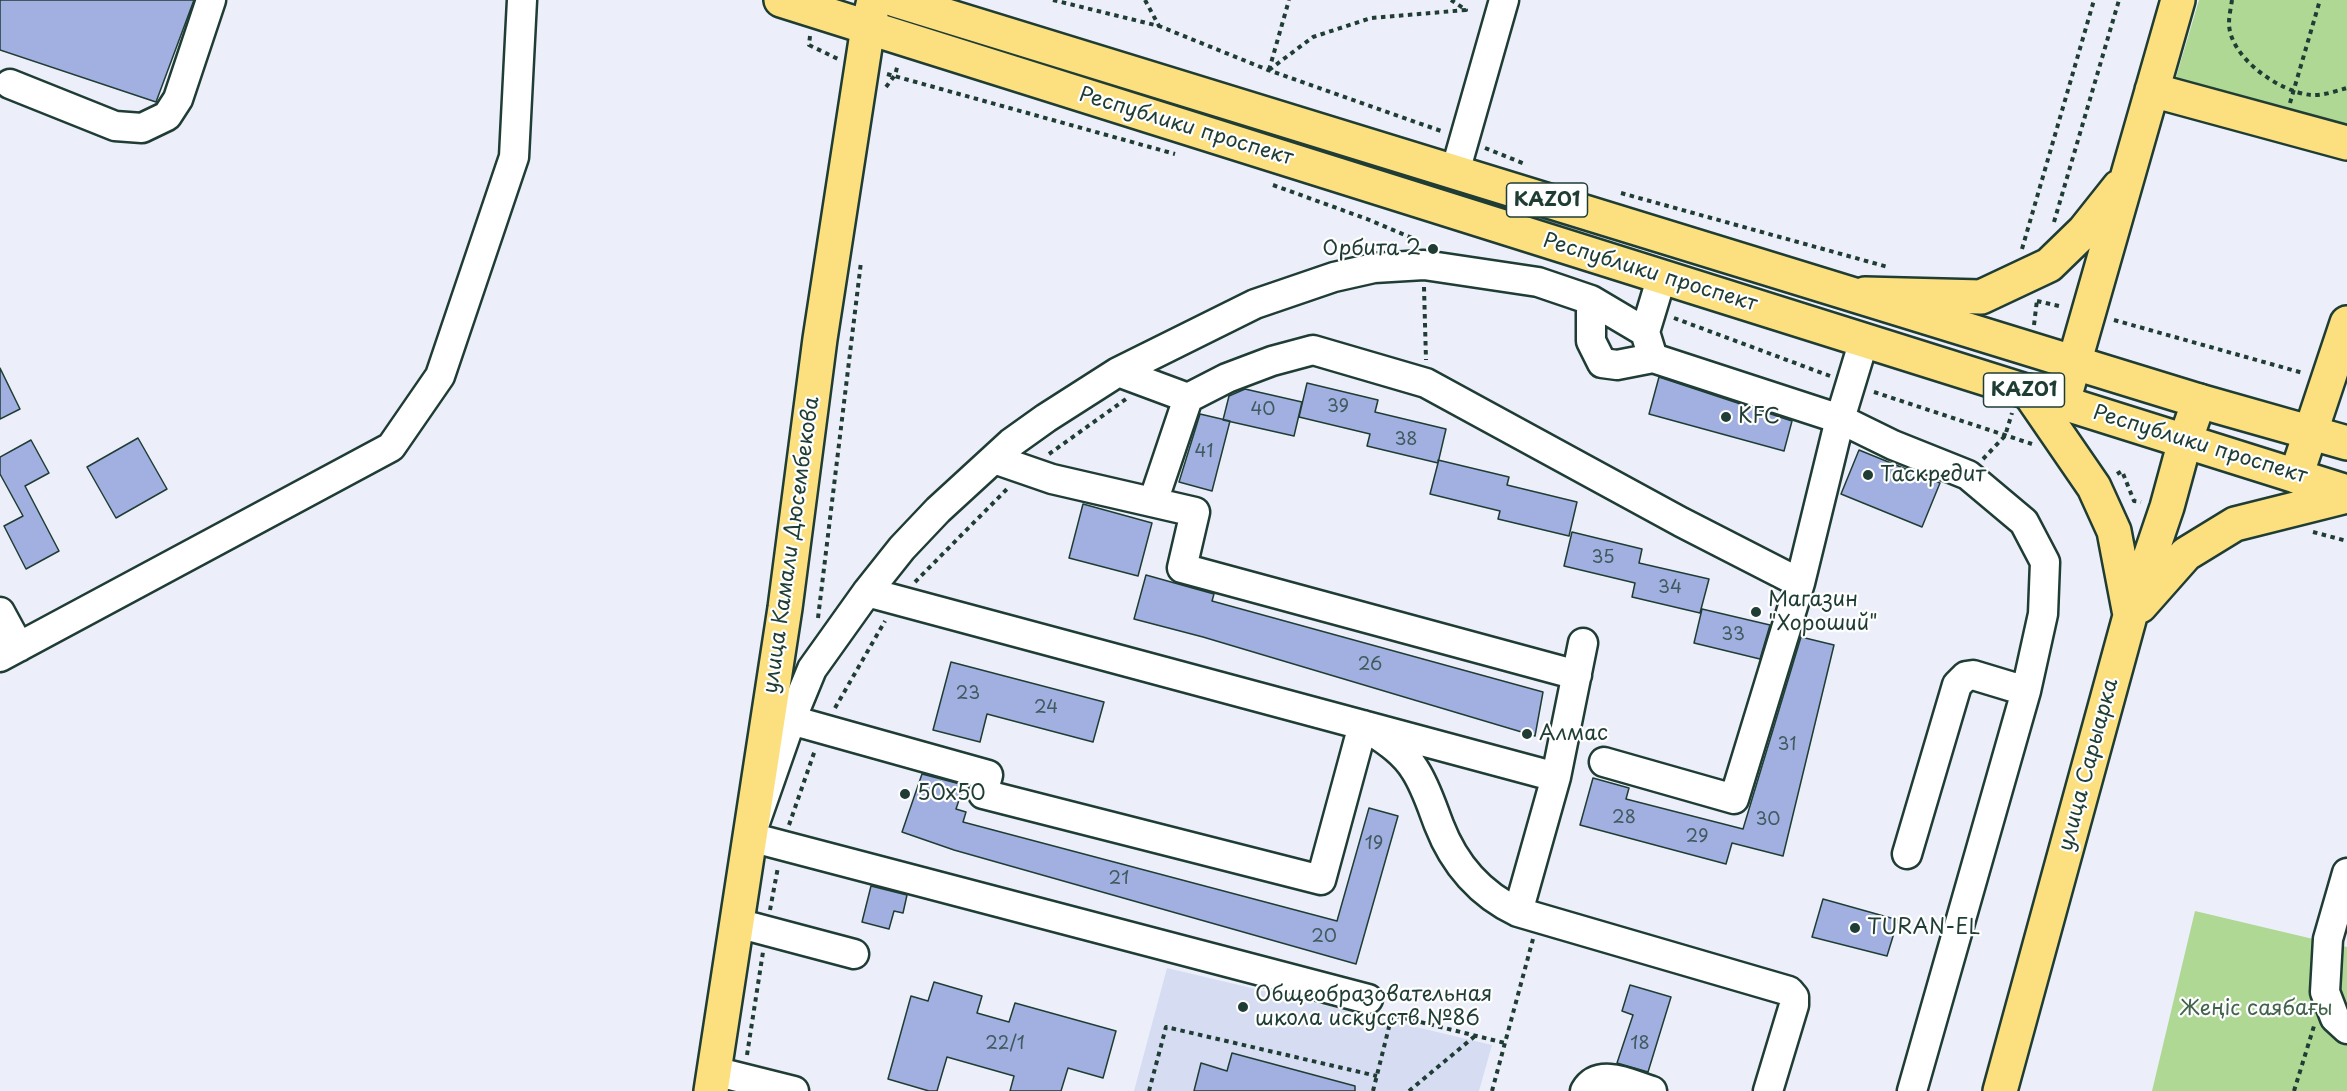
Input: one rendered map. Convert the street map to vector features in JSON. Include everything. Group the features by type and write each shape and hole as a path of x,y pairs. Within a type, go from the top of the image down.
{"main road":[{"name":"Республики проспект","path":"782,0 871,13 904,39 2063,402 2347,494"},
{"name":"Республики проспект","path":"895,0 2199,401 2347,444"},
{"path":"2063,402 2178,0"},
{"name":"улица Камали Дюсембекова","path":"723,1080 752,926 750,837 785,608 822,327 871,13"},
{"path":"2152,90 2347,143"},
{"path":"1853,293 1981,297 2049,265 2084,231 2128,177"},
{"path":"2296,476 2347,323"},
{"path":"2028,391 2094,487 2114,531 2130,616"},
{"name":"улица Сарыарка","path":"2000,1091 2130,616 2167,507 2185,441 2199,401"},
{"path":"2130,616 2186,554 2224,529 2347,494"}],"street":[{"path":"10,84 115,126 142,128 167,116 178,99 211,0"},
{"path":"0,612 9,652 391,447 440,376 514,157 522,0"},
{"path":"1455,172 1504,0"},
{"path":"1368,999 750,837 791,720 812,669 867,592 902,548 938,510 1011,443 1118,372 1255,304 1334,277 1374,268 1424,265 1538,282 1592,300 1649,345 1840,419 1893,445 1968,475 2024,522 2045,562 2043,614 2026,691 1912,1091"},
{"path":"1592,300 1591,341 1602,363 1617,365 1649,345 1662,276"},
{"path":"1604,762 1734,799 1800,583 1840,419 1863,340"},
{"path":"1153,502 1188,398 1227,378 1313,350 1426,383 1681,522 1800,583"},
{"path":"1118,372 1188,398"},
{"path":"994,459 1052,479 1195,512 1182,568 1576,675"},
{"path":"867,592 1556,777"},
{"path":"1528,915 1583,643"},
{"path":"1907,854 1957,685 1966,676 1973,675 2026,691"},
{"path":"791,720 988,775 983,794 1321,880 1363,725"},
{"path":"1363,725 1395,748 1414,769 1431,803 1440,828 1458,861 1478,887 1499,903 1528,915 1789,991 1794,997 1794,1005 1768,1091"},
{"path":"2347,873 2342,909 2328,939 2325,986 2335,1018 2347,1029"},
{"path":"752,926 854,954"},
{"path":"1585,1091 1594,1081 1606,1078 1652,1091"},
{"path":"723,1080 794,1091"}],"path":[{"path":"1053,0 1159,26 1268,70 1465,140 1527,165"},
{"path":"1145,0 1159,26"},
{"path":"1268,70 1289,0"},
{"path":"1268,70 1313,37 1371,18 1466,10 1451,0"},
{"path":"2022,251 2094,0"},
{"path":"2054,223 2119,0"},
{"path":"2232,0 2229,25 2237,48 2247,63 2284,86 2311,95 2347,88"},
{"path":"2295,90 2320,0"},
{"path":"881,94 895,75 904,39"},
{"path":"1617,192 1892,267"},
{"path":"817,622 861,259"},
{"path":"1424,265 1426,383"},
{"path":"2037,301 2089,312 2328,380"},
{"path":"723,1080 752,926 823,729 897,600 1025,470 1148,383"},
{"path":"1492,1091 1505,1043 1528,915"},
{"path":"2294,1091 2325,986"},
{"path":"1373,1091 1392,1015 1505,1043"},
{"path":"1149,1091 1166,1027 1377,1076"},
{"path":"1409,1091 1475,1036"}],"shaded area":[{"name":"Общеобразовательная школа искусств №86","path":"1167,968 1492,1045 1479,1091 1134,1091"}],"green space":[{"path":"2199,0 2347,0 2347,139 2174,84"},
{"name":"Жеңіс саябағы","path":"2195,911 2347,947 2347,1091 2152,1091"}],"building":[{"path":"0,0 194,0 156,102 0,50"},
{"path":"0,368 20,409 0,419"},
{"path":"1659,377 1792,421 1784,451 1649,414"},
{"path":"1307,383 1378,400 1375,412 1446,429 1439,460 1509,477 1507,485 1577,502 1569,536 1498,519 1500,511 1430,494 1438,463 1367,446 1370,434 1299,417"},
{"path":"1245,389 1302,402 1294,436 1223,420 1229,396"},
{"path":"1200,414 1230,421 1212,491 1179,482"},
{"path":"138,438 167,489 116,518 87,467"},
{"path":"31,440 49,473 25,486 59,551 26,569 4,526 23,516 0,474 0,457"},
{"path":"1859,450 1940,483 1922,527 1841,494"},
{"path":"1083,504 1152,523 1138,576 1069,558"},
{"path":"1572,532 1642,549 1639,563 1709,579 1700,613 1632,597 1635,583 1564,566"},
{"path":"1146,575 1214,594 1212,601 1543,692 1535,736 1203,637 1134,619"},
{"path":"1702,609 1770,625 1760,659 1694,643"},
{"path":"1801,637 1834,645 1783,856 1732,843 1726,864 1580,825 1593,778 1629,788 1626,799 1743,829"},
{"path":"951,662 1104,702 1093,742 987,714 980,742 933,730"},
{"path":"922,774 964,785 956,809 966,812 963,822 1337,921 1369,808 1398,816 1356,964 954,850 902,832"},
{"path":"871,886 907,895 903,913 894,911 889,929 862,922"},
{"name":"TURAN-EL","path":"1823,899 1898,920 1887,956 1812,937"},
{"path":"934,982 982,996 977,1013 1009,1022 1015,1003 1116,1031 1103,1078 1068,1068 1061,1091 1010,1091 1014,1076 947,1057 937,1091 929,1091 888,1079 911,996 928,1001"},
{"path":"1630,985 1671,997 1648,1072 1617,1063 1633,1015 1622,1011"},
{"path":"1232,1053 1355,1086 1355,1091 1194,1091 1201,1063 1227,1071"}],"place":[{"name":"Орбита 2","path":"1433,249"},
{"name":"KFC","path":"1726,417"},
{"name":"Таскредит","path":"1868,475"},
{"name":"Магазин \"Хороший\"","path":"1756,612"},
{"name":"Алмас","path":"1527,734"},
{"name":"50х50","path":"905,794"},
{"name":"TURAN-EL","path":"1855,928"},
{"name":"Общеобразовательная школа искусств №86","path":"1243,1007"}]}
